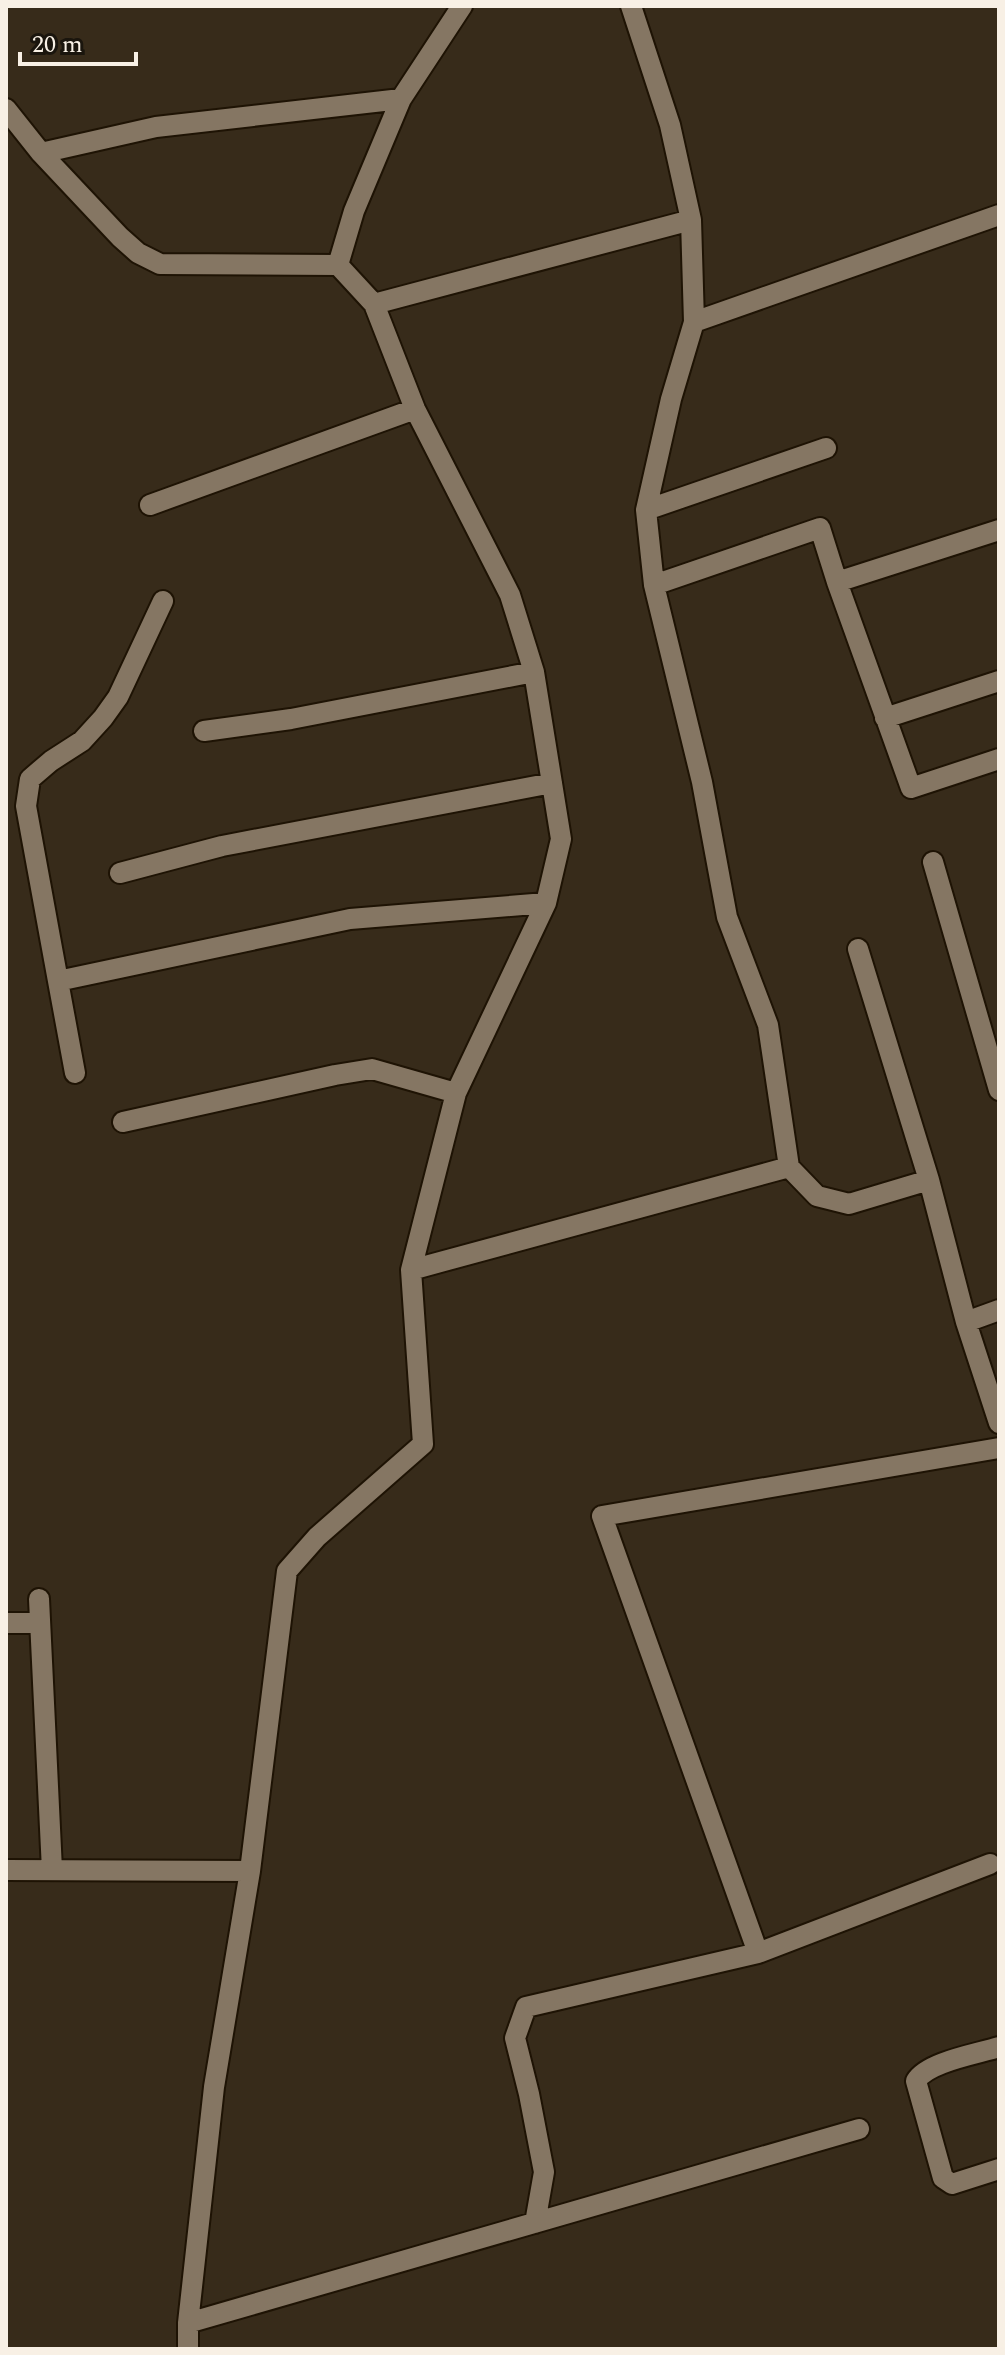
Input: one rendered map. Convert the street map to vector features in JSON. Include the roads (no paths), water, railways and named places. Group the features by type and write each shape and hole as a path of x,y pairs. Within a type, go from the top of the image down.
{"street":[{"path":"338,265 359,198 401,99 462,6"},
{"path":"631,6 670,125 691,220 694,322 671,399 646,510 654,585 702,782 727,917 768,1025 789,1167 817,1196 849,1204 929,1180"},
{"path":"41,153 156,127 401,99"},
{"path":"6,109 41,153 138,253 160,264 338,265 374,304 415,409 510,595 534,672 561,839 546,903 456,1093 411,1270 423,1444 317,1537 287,1571 250,1871 214,2087 188,2323 188,2349"},
{"path":"694,322 999,215"},
{"path":"374,304 691,220"},
{"path":"150,505 415,409"},
{"path":"646,510 826,448"},
{"path":"654,585 820,528 911,788 999,759"},
{"path":"837,582 999,530"},
{"path":"75,1073 26,806 30,779 82,741 103,718 118,697 163,601"},
{"path":"204,731 291,719 534,672"},
{"path":"885,718 999,681"},
{"path":"120,873 222,846 552,783"},
{"path":"933,862 991,1030 999,1090"},
{"path":"58,981 350,919 546,903"},
{"path":"858,949 929,1180 966,1322 999,1423"},
{"path":"123,1122 372,1069 456,1093"},
{"path":"411,1270 789,1167"},
{"path":"966,1322 999,1310"},
{"path":"758,1953 602,1516 999,1448"},
{"path":"39,1599 52,1870"},
{"path":"6,1623 39,1623"},
{"path":"535,2223 544,2172 515,2038 526,2007 758,1953 990,1864"},
{"path":"6,1870 250,1871"},
{"path":"999,2047 931,2067 921,2073 916,2081 943,2178 952,2184 999,2169"},
{"path":"188,2323 859,2129"}]}
